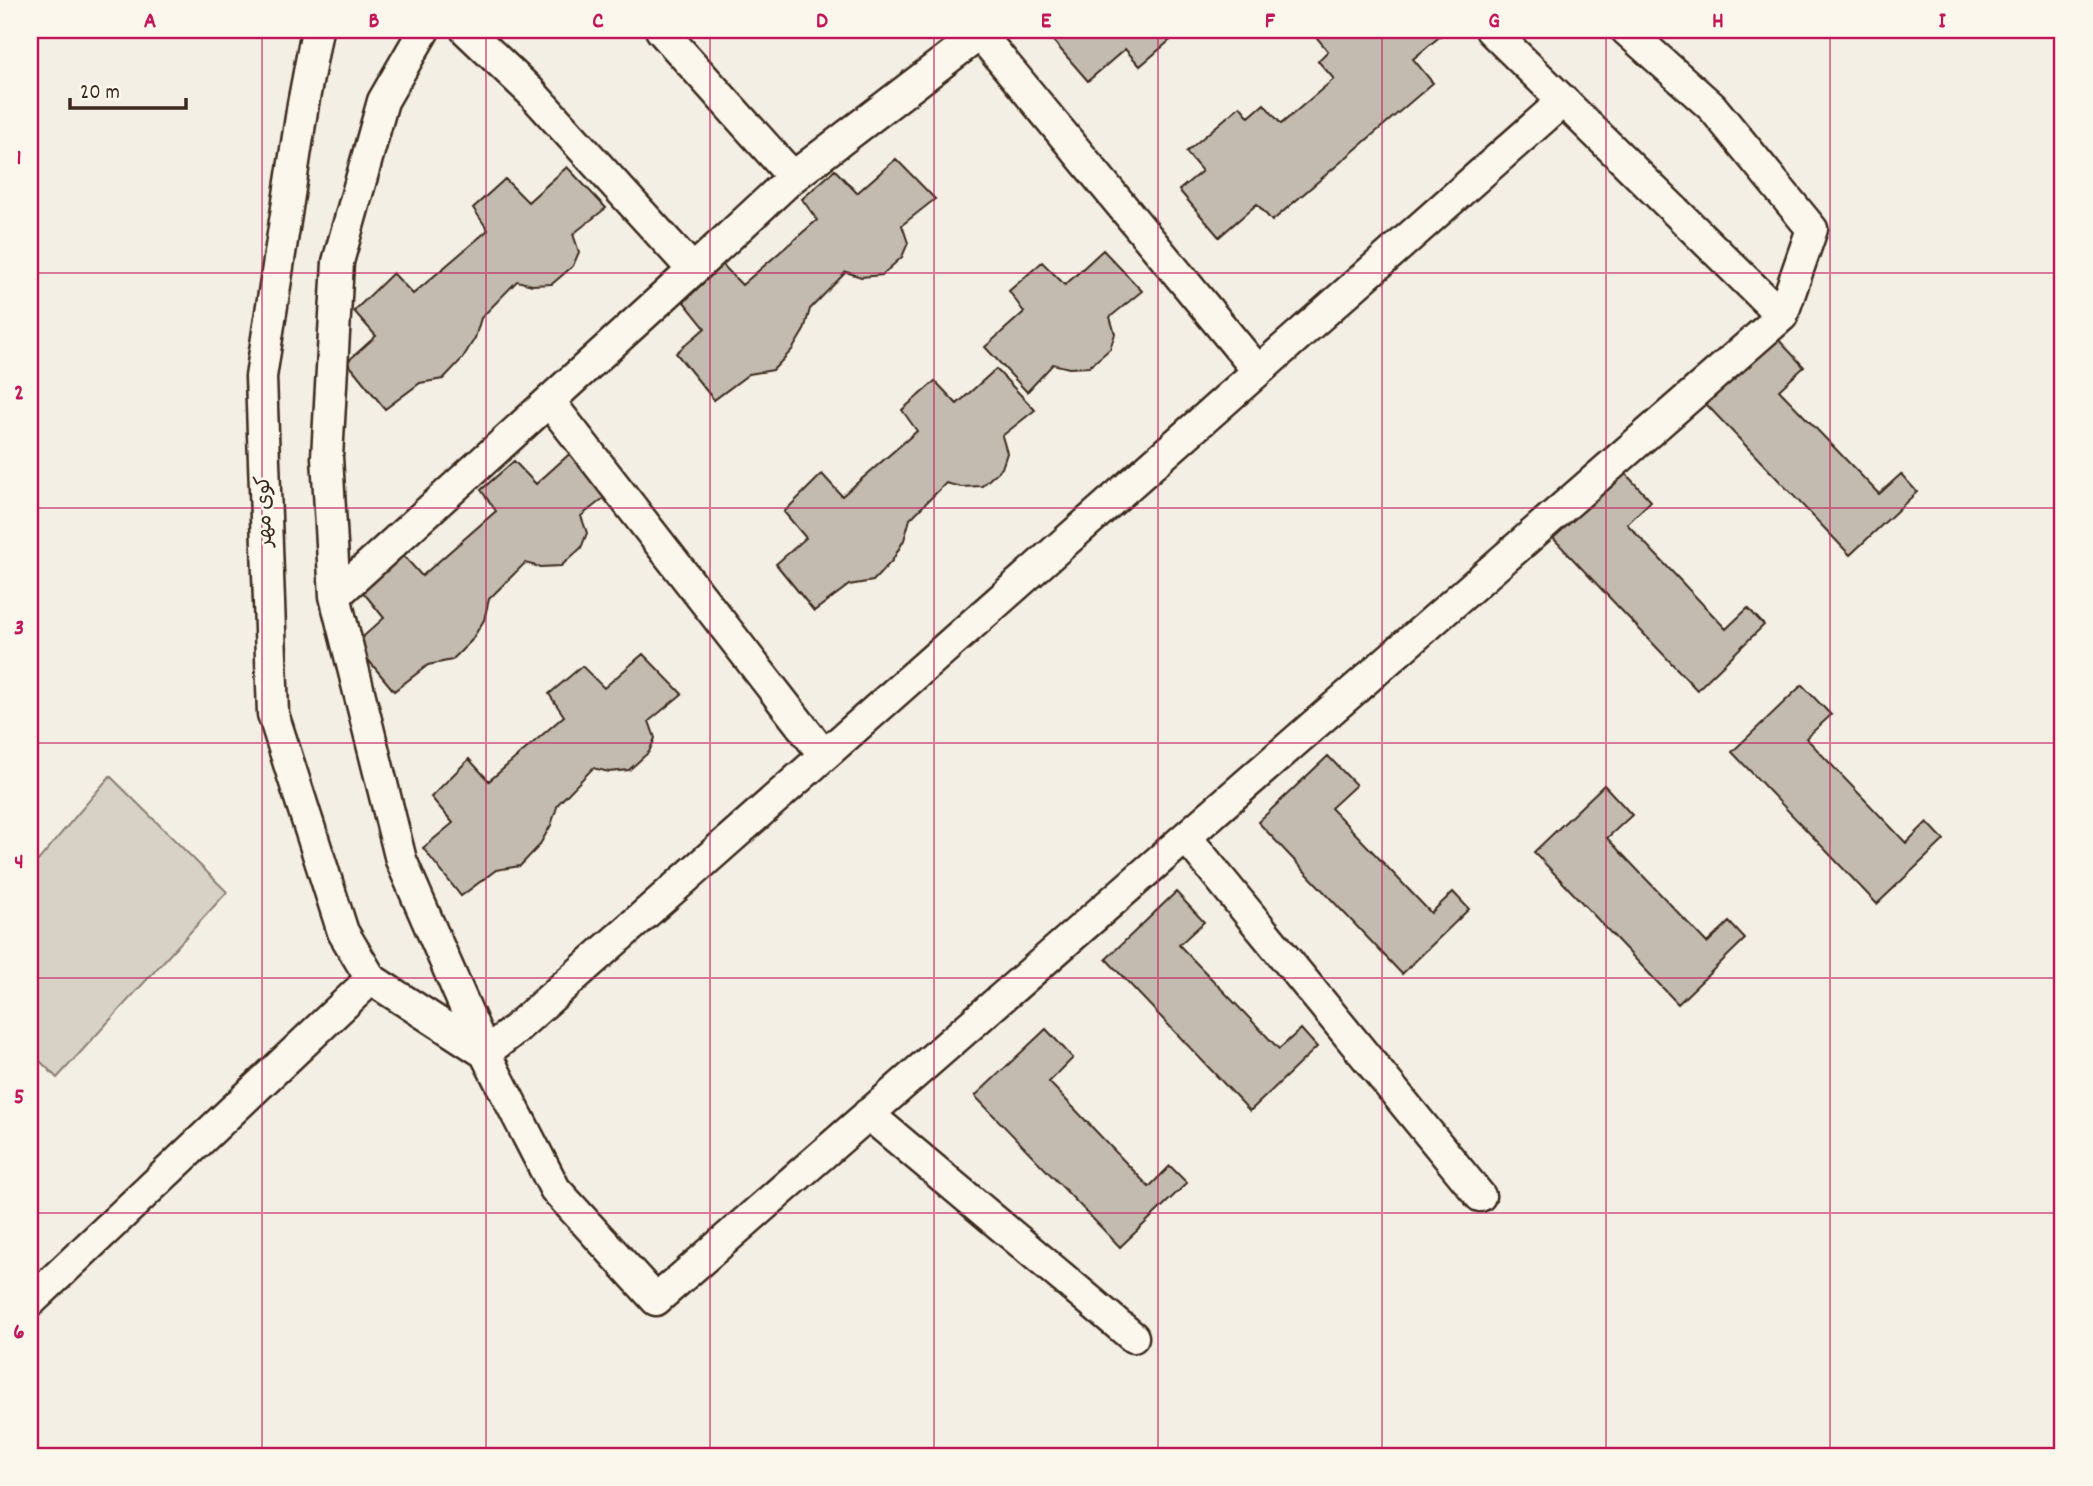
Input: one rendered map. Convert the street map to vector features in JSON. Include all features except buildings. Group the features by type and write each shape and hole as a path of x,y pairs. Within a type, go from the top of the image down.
{"street":[{"name":"کوی مهر","path":"317,30 261,377 272,714 342,932 371,979"},
{"path":"424,30 383,102 338,262 327,457 335,596 401,860 485,1053 555,1189 656,1300 1782,316 1812,229 1712,107 1626,30"},
{"path":"466,30 530,91 694,271"},
{"path":"661,30 793,177"},
{"path":"1491,30 1782,316"},
{"path":"335,596 694,271 793,177 983,32 1258,372"},
{"path":"485,1053 512,1032 1563,101"},
{"path":"549,401 824,755"},
{"path":"1186,837 1480,1196"},
{"path":"30,1302 371,979 485,1053"},
{"path":"868,1114 1133,1337"}],"shaded area":[{"path":"110,776 227,892 57,1078 30,1051 30,870"}]}
